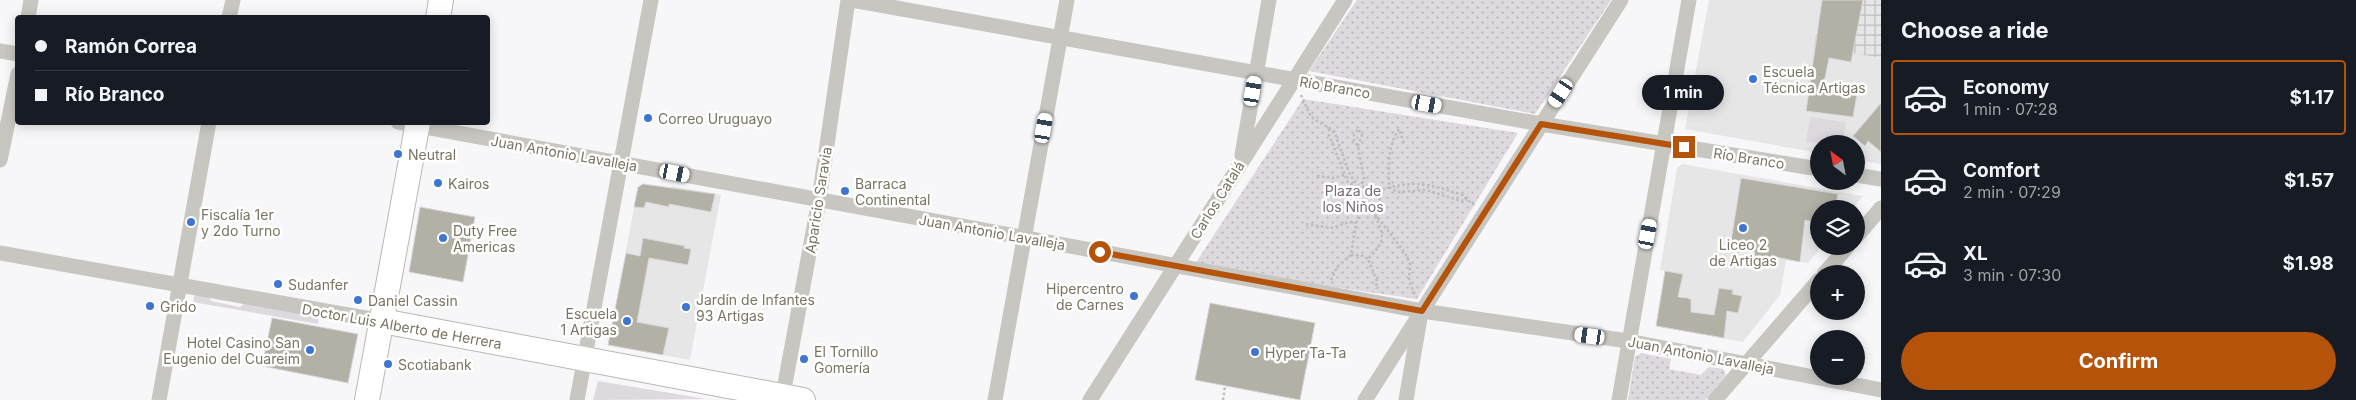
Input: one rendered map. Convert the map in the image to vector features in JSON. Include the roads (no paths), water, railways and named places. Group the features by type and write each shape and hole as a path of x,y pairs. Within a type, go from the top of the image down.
{"main road":[{"path":"438,15 441,0"},
{"path":"367,400 382,321 411,125"},
{"name":"Doctor Luis Alberto de Herrera","path":"382,321 790,399"}],"street":[{"path":"28,15 31,0"},
{"path":"230,15 233,0"},
{"path":"577,400 651,0"},
{"name":"Aparicio Saravia","path":"790,399 848,0"},
{"name":"Río Branco","path":"852,0 1541,124 1810,168"},
{"path":"995,400 1067,0"},
{"path":"1240,164 1270,0"},
{"name":"Carlos Catalá","path":"1090,400 1344,0"},
{"path":"1364,400 1621,0"},
{"path":"1618,400 1665,144 1689,0"},
{"path":"0,51 15,54"},
{"path":"0,160 15,88"},
{"path":"159,400 208,125"},
{"name":"Juan Antonio Lavalleja","path":"416,125 1327,294 1422,311 1628,341 1881,390"},
{"path":"1865,176 1881,179"},
{"path":"1865,226 1881,208"},
{"name":"Doctor Luis Alberto de Herrera","path":"0,253 382,321"},
{"path":"1832,265 1840,255"},
{"path":"1716,400 1810,290"},
{"path":"1406,400 1422,311"}],"place":[{"name":"Escuela Técnica Artigas","path":"1753,79"},
{"name":"Correo Uruguayo","path":"648,118"},
{"name":"Neutral","path":"398,154"},
{"name":"Kairos","path":"438,183"},
{"name":"Barraca Continental","path":"845,191"},
{"name":"Fiscalía 1er y 2do Turno","path":"191,222"},
{"name":"Liceo 2 de Artigas","path":"1743,228"},
{"name":"Duty Free Americas","path":"443,238"},
{"name":"Sudanfer","path":"278,284"},
{"name":"Hipercentro de Carnes","path":"1134,296"},
{"name":"Daniel Cassin","path":"358,300"},
{"name":"Grido","path":"150,306"},
{"name":"Jardín de Infantes 93 Artigas","path":"686,307"},
{"name":"Escuela 1 Artigas","path":"627,321"},
{"name":"Hotel Casino San Eugenio del Cuareim","path":"310,350"},
{"name":"Hyper Ta-Ta","path":"1255,352"},
{"name":"El Tornillo Gomería","path":"804,359"},
{"name":"Scotiabank","path":"388,364"}],"park label":[{"name":"Plaza de los Niños","path":"1353,198"}]}
